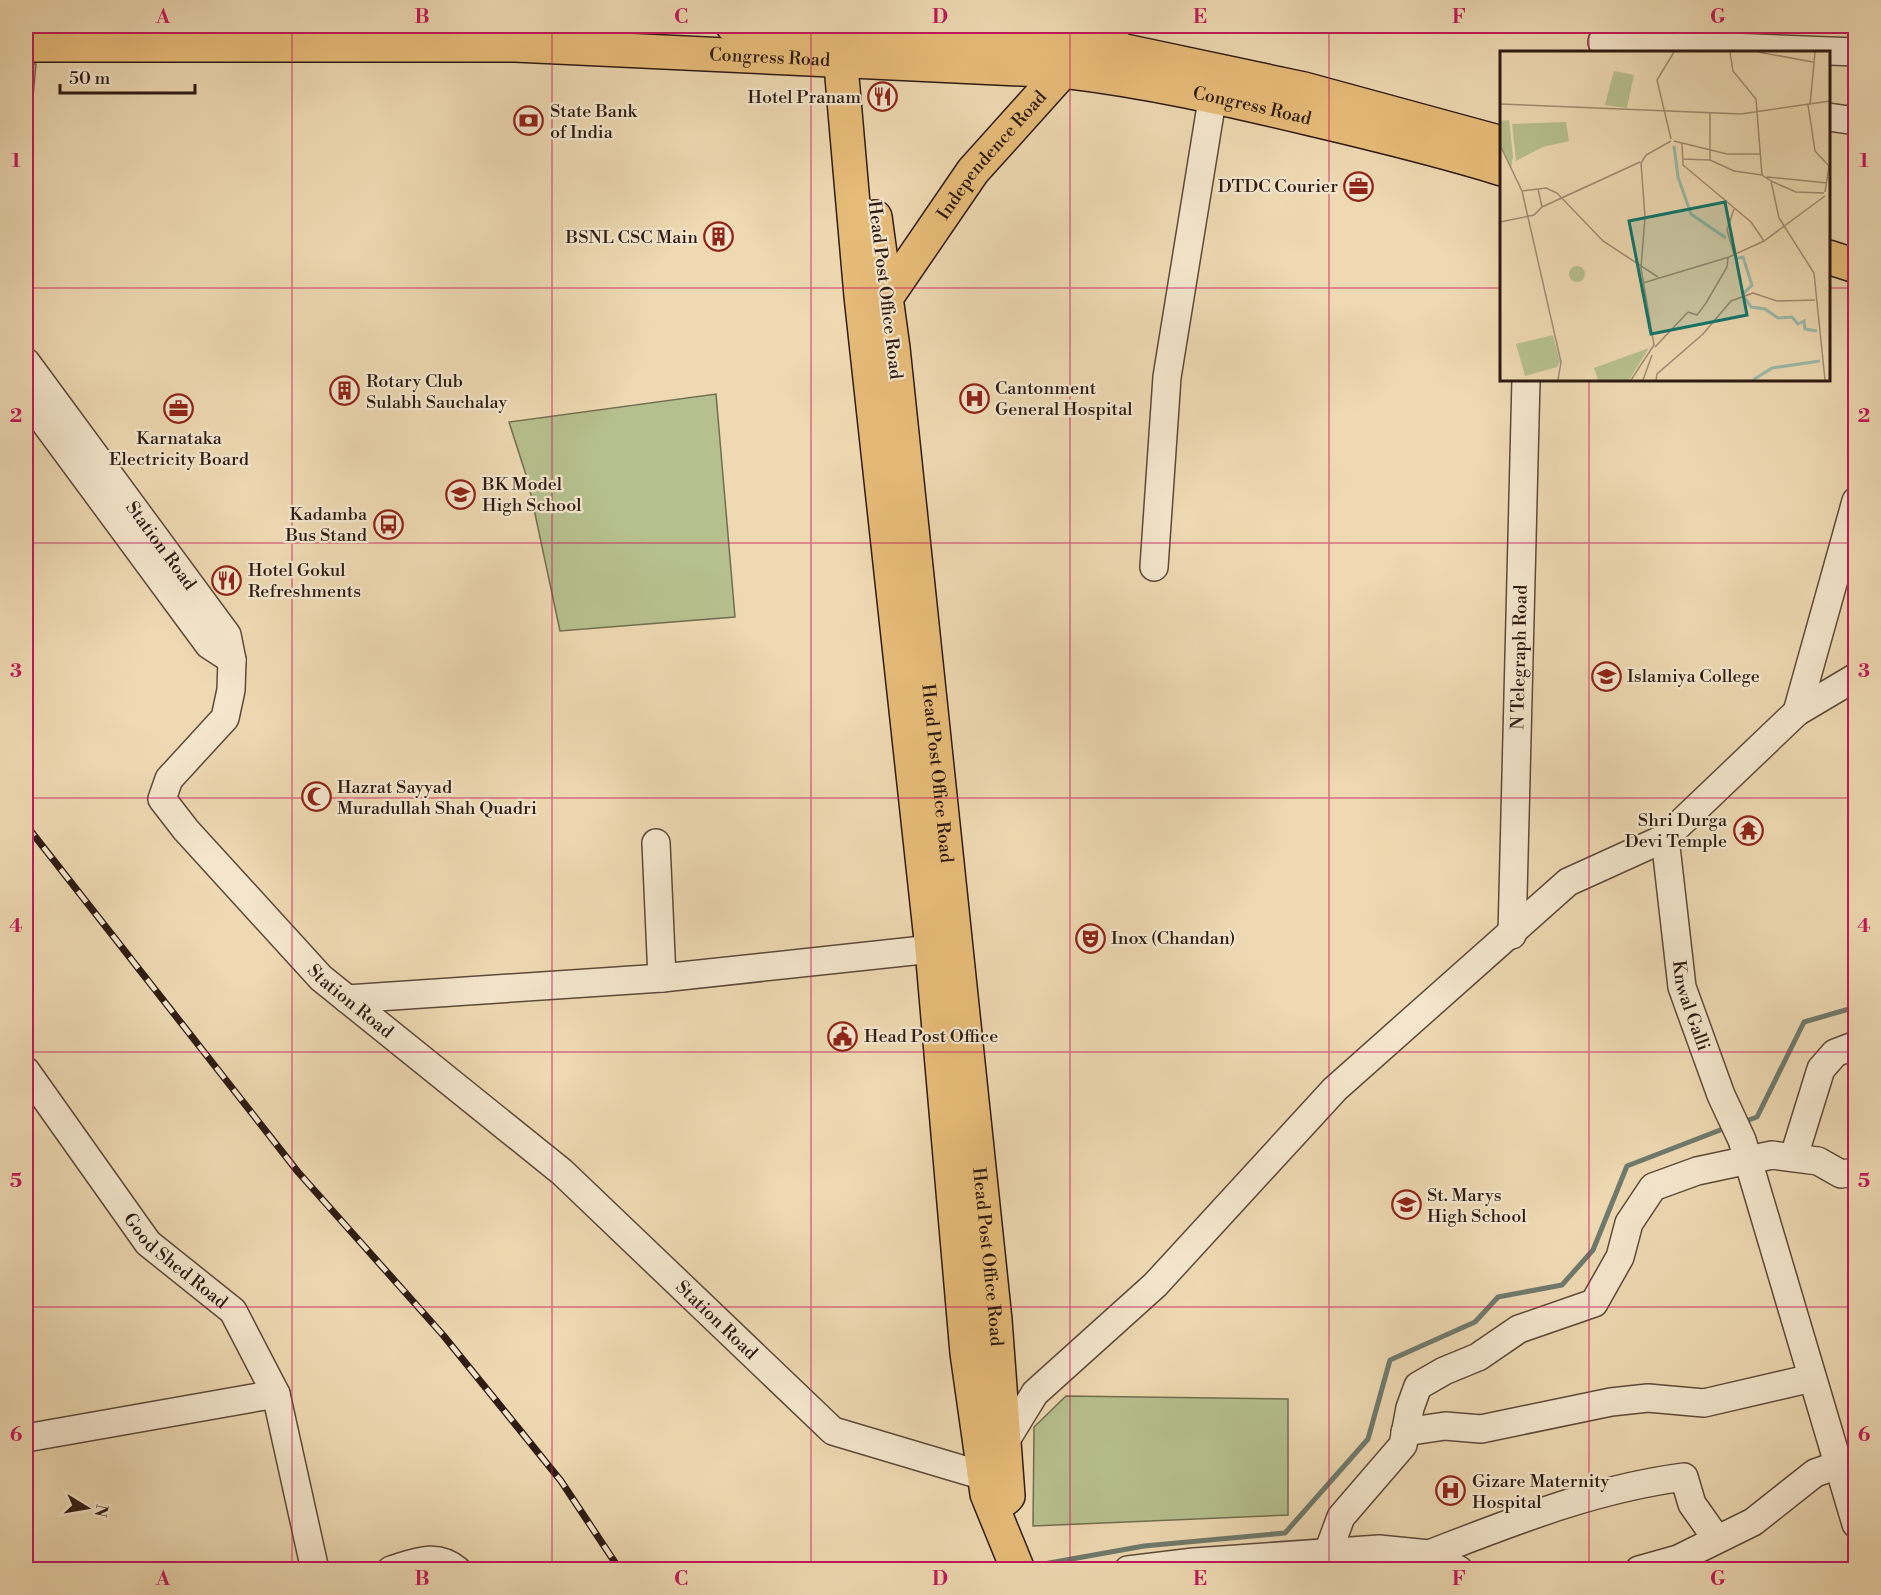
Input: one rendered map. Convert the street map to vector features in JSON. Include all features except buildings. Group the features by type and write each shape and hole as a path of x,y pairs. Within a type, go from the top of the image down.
{"main road":[{"name":"Congress Road","path":"733,26 846,41"},
{"name":"Head Post Office Road","path":"846,41 886,298 878,339 967,1353 987,1494 1014,1560"},
{"name":"Head Post Office Road","path":"846,41 878,339 995,1320 1008,1496 995,1512"},
{"name":"Congress Road","path":"1081,42 1121,78 1213,94 1433,147 1500,168"},
{"name":"Congress Road","path":"26,45 1081,42 1304,89 1500,142"},
{"name":"Independence Road","path":"886,298 973,171 1081,42"},
{"path":"1830,258 1856,266"},
{"path":"1830,278 1856,286"}],"street":[{"path":"1603,40 1856,52"},
{"path":"1154,567 1167,377 1213,94"},
{"path":"1830,117 1856,121"},
{"name":"Station Road","path":"26,362 227,635 232,660 231,690 225,718 169,779 162,799 186,830 321,978 562,1172 833,1431 984,1476"},
{"name":"N Telegraph Road","path":"1512,935 1526,381"},
{"path":"26,398 209,645 232,660"},
{"path":"1797,712 1856,501"},
{"path":"984,1476 1004,1447 1035,1393 1155,1285 1335,1089 1512,935 1568,882 1665,838 1797,712 1856,677"},
{"name":"Knwal Galli","path":"1665,838 1682,987 1720,1095 1745,1151 1812,1378 1847,1461 1856,1524"},
{"path":"656,843 662,978"},
{"path":"347,999 662,978 932,950"},
{"path":"1794,1156 1821,1069 1835,1053 1856,1045"},
{"name":"Good Shed Road","path":"26,1071 148,1243 233,1311 276,1394 315,1569"},
{"path":"1328,1552 1341,1517 1403,1445 1418,1386 1444,1371 1478,1357 1519,1329 1594,1303 1620,1257 1629,1223 1653,1187 1745,1151 1818,1161 1841,1174 1856,1172"},
{"path":"1405,1432 1445,1426 1481,1429 1611,1402 1648,1398 1704,1403 1812,1378"},
{"path":"26,1438 276,1394"},
{"path":"1639,1569 1678,1559 1716,1538 1753,1522 1815,1473 1847,1461"},
{"path":"1128,1569 1328,1552 1380,1559 1429,1554 1574,1499 1651,1481 1684,1477 1692,1504 1716,1538"},
{"path":"1429,1554 1459,1569"},
{"path":"390,1569 430,1559 445,1561 457,1569"}],"green space":[{"path":"26,64 36,64 26,173"},
{"path":"716,394 735,617 560,631 528,481 509,422"},
{"path":"1066,1396 1288,1399 1288,1515 1033,1526 1034,1427"}],"waterway":[{"path":"1743,1122 1757,1117 1804,1022 1856,1007"},
{"path":"1027,1567 1144,1546 1285,1533 1368,1439 1390,1360 1475,1322 1498,1297 1562,1285 1593,1250 1627,1166 1728,1127"}],"railway":[{"path":"26,825 298,1172 443,1335 561,1481 620,1570"}],"place":[{"name":"Hotel Pranam","path":"882,97"},
{"name":"State Bank of India","path":"529,121"},
{"name":"DTDC Courier","path":"1359,186"},
{"name":"BSNL CSC Main","path":"719,237"},
{"name":"Rotary Club Sulabh Sauchalay","path":"345,391"},
{"name":"Cantonment General Hospital","path":"974,398"},
{"name":"Karnataka Electricity Board","path":"179,409"},
{"name":"BK Model High School","path":"461,494"},
{"name":"Kadamba Bus Stand","path":"388,524"},
{"name":"Hotel Gokul Refreshments","path":"227,580"},
{"name":"Islamiya College","path":"1606,676"},
{"name":"Hazrat Sayyad Muradullah Shah Quadri","path":"316,797"},
{"name":"Shri Durga Devi Temple","path":"1748,830"},
{"name":"Inox (Chandan)","path":"1090,938"},
{"name":"Head Post Office","path":"843,1036"},
{"name":"St. Marys High School","path":"1406,1205"},
{"name":"Gizare Maternity Hospital","path":"1451,1491"}]}
